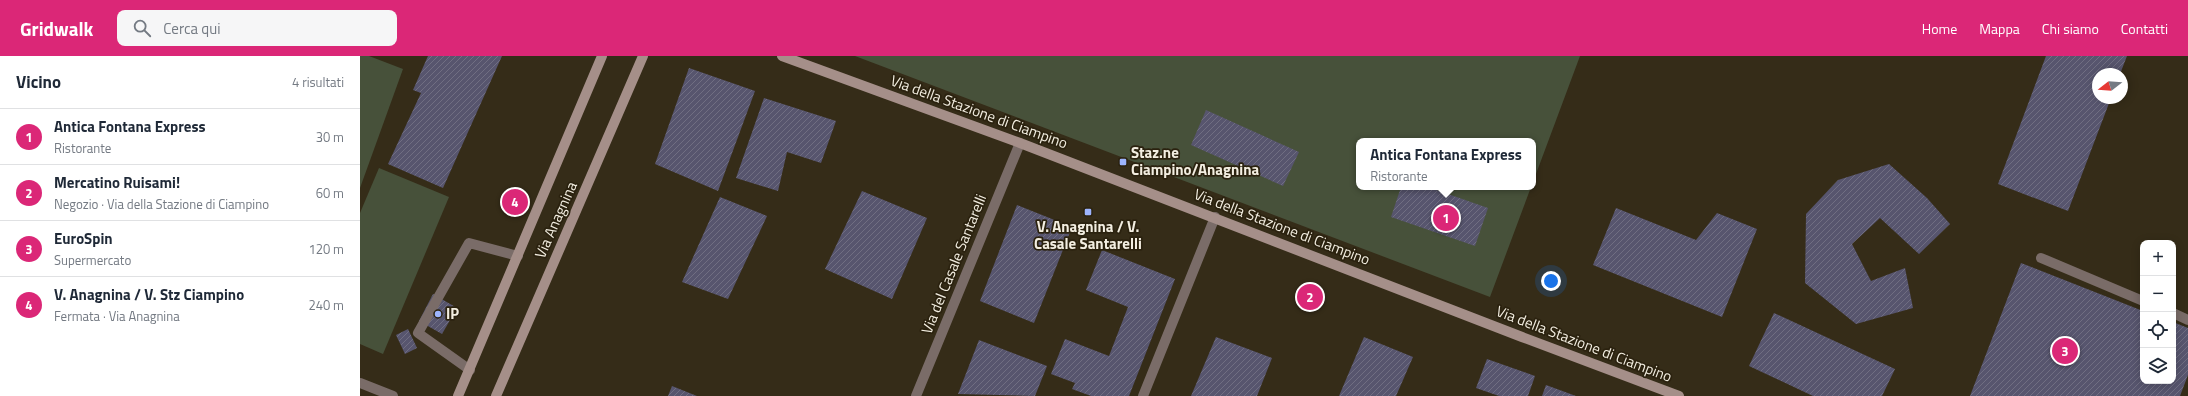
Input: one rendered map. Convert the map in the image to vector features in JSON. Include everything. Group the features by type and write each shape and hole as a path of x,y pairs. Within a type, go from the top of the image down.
{"street":[{"name":"Via Anagnina","path":"458,396 602,56"},
{"name":"Via Anagnina","path":"496,396 643,56"},
{"name":"Via della Stazione di Ciampino","path":"782,56 1020,143 1215,217 1664,393 1679,396"},
{"name":"Via del Casale Santarelli","path":"916,396 1020,143"},
{"path":"1143,396 1215,217"},
{"path":"470,370 418,333 469,243 518,256"},
{"path":"2040,258 2140,300"},
{"path":"2176,314 2188,320"},
{"path":"360,383 393,396"}],"green space":[{"path":"360,56 369,56 403,69 360,188"},
{"path":"855,56 1580,56 1536,174 1536,138 1356,138 1356,190 1530,190 1490,297"},
{"path":"379,168 449,197 383,354 360,344 360,213"}],"building":[{"path":"428,56 502,56 443,188 388,164 421,93 413,90"},
{"path":"2046,56 2127,56 2122,68 2092,68 2092,104 2109,104 2068,211 1998,184"},
{"path":"689,68 755,91 718,191 655,164"},
{"path":"764,98 836,121 821,163 787,152 778,191 736,178"},
{"path":"1206,110 1299,152 1283,186 1191,145"},
{"path":"1889,164 1927,198 1950,224 1919,254 1880,218 1852,244 1871,281 1905,268 1913,308 1856,324 1805,283 1806,214 1838,180"},
{"path":"1400,190 1437,190 1488,208 1475,246 1391,217"},
{"path":"862,191 927,218 892,299 825,269"},
{"path":"720,197 767,216 728,299 682,282"},
{"path":"1017,205 1072,227 1034,323 980,301"},
{"path":"1616,208 1696,240 1717,213 1757,229 1722,317 1593,265"},
{"path":"1102,250 1175,279 1129,396 1091,396 1072,389 1075,383 1051,374 1065,339 1109,356 1128,307 1086,290"},
{"path":"2021,263 2140,310 2140,384 2176,384 2176,323 2188,328 2188,375 2180,396 1970,396"},
{"name":"IP","path":"433,294 457,308 442,334 419,321"},
{"path":"1774,313 1895,369 1882,396 1813,396 1749,366"},
{"path":"408,329 417,348 405,354 396,335"},
{"path":"1216,337 1272,358 1257,396 1191,396"},
{"path":"1364,337 1413,357 1396,396 1339,396"},
{"path":"979,340 1047,366 1035,396 958,394"},
{"path":"1487,359 1535,376 1528,396 1499,396 1476,388"},
{"path":"1546,385 1576,396 1542,396"},
{"path":"672,386 697,396 668,396"}],"place":[{"name":"Staz.ne Ciampino/Anagnina","path":"1123,162"},
{"name":"V. Anagnina / V. Stz Ciampino","path":"515,202"},
{"name":"V. Anagnina / V. Casale Santarelli","path":"1088,212"},
{"name":"Antica Fontana Express","path":"1446,218"},
{"name":"Mercatino Ruisami!","path":"1310,297"},
{"name":"IP","path":"438,314"},
{"name":"EuroSpin","path":"2065,351"}]}
